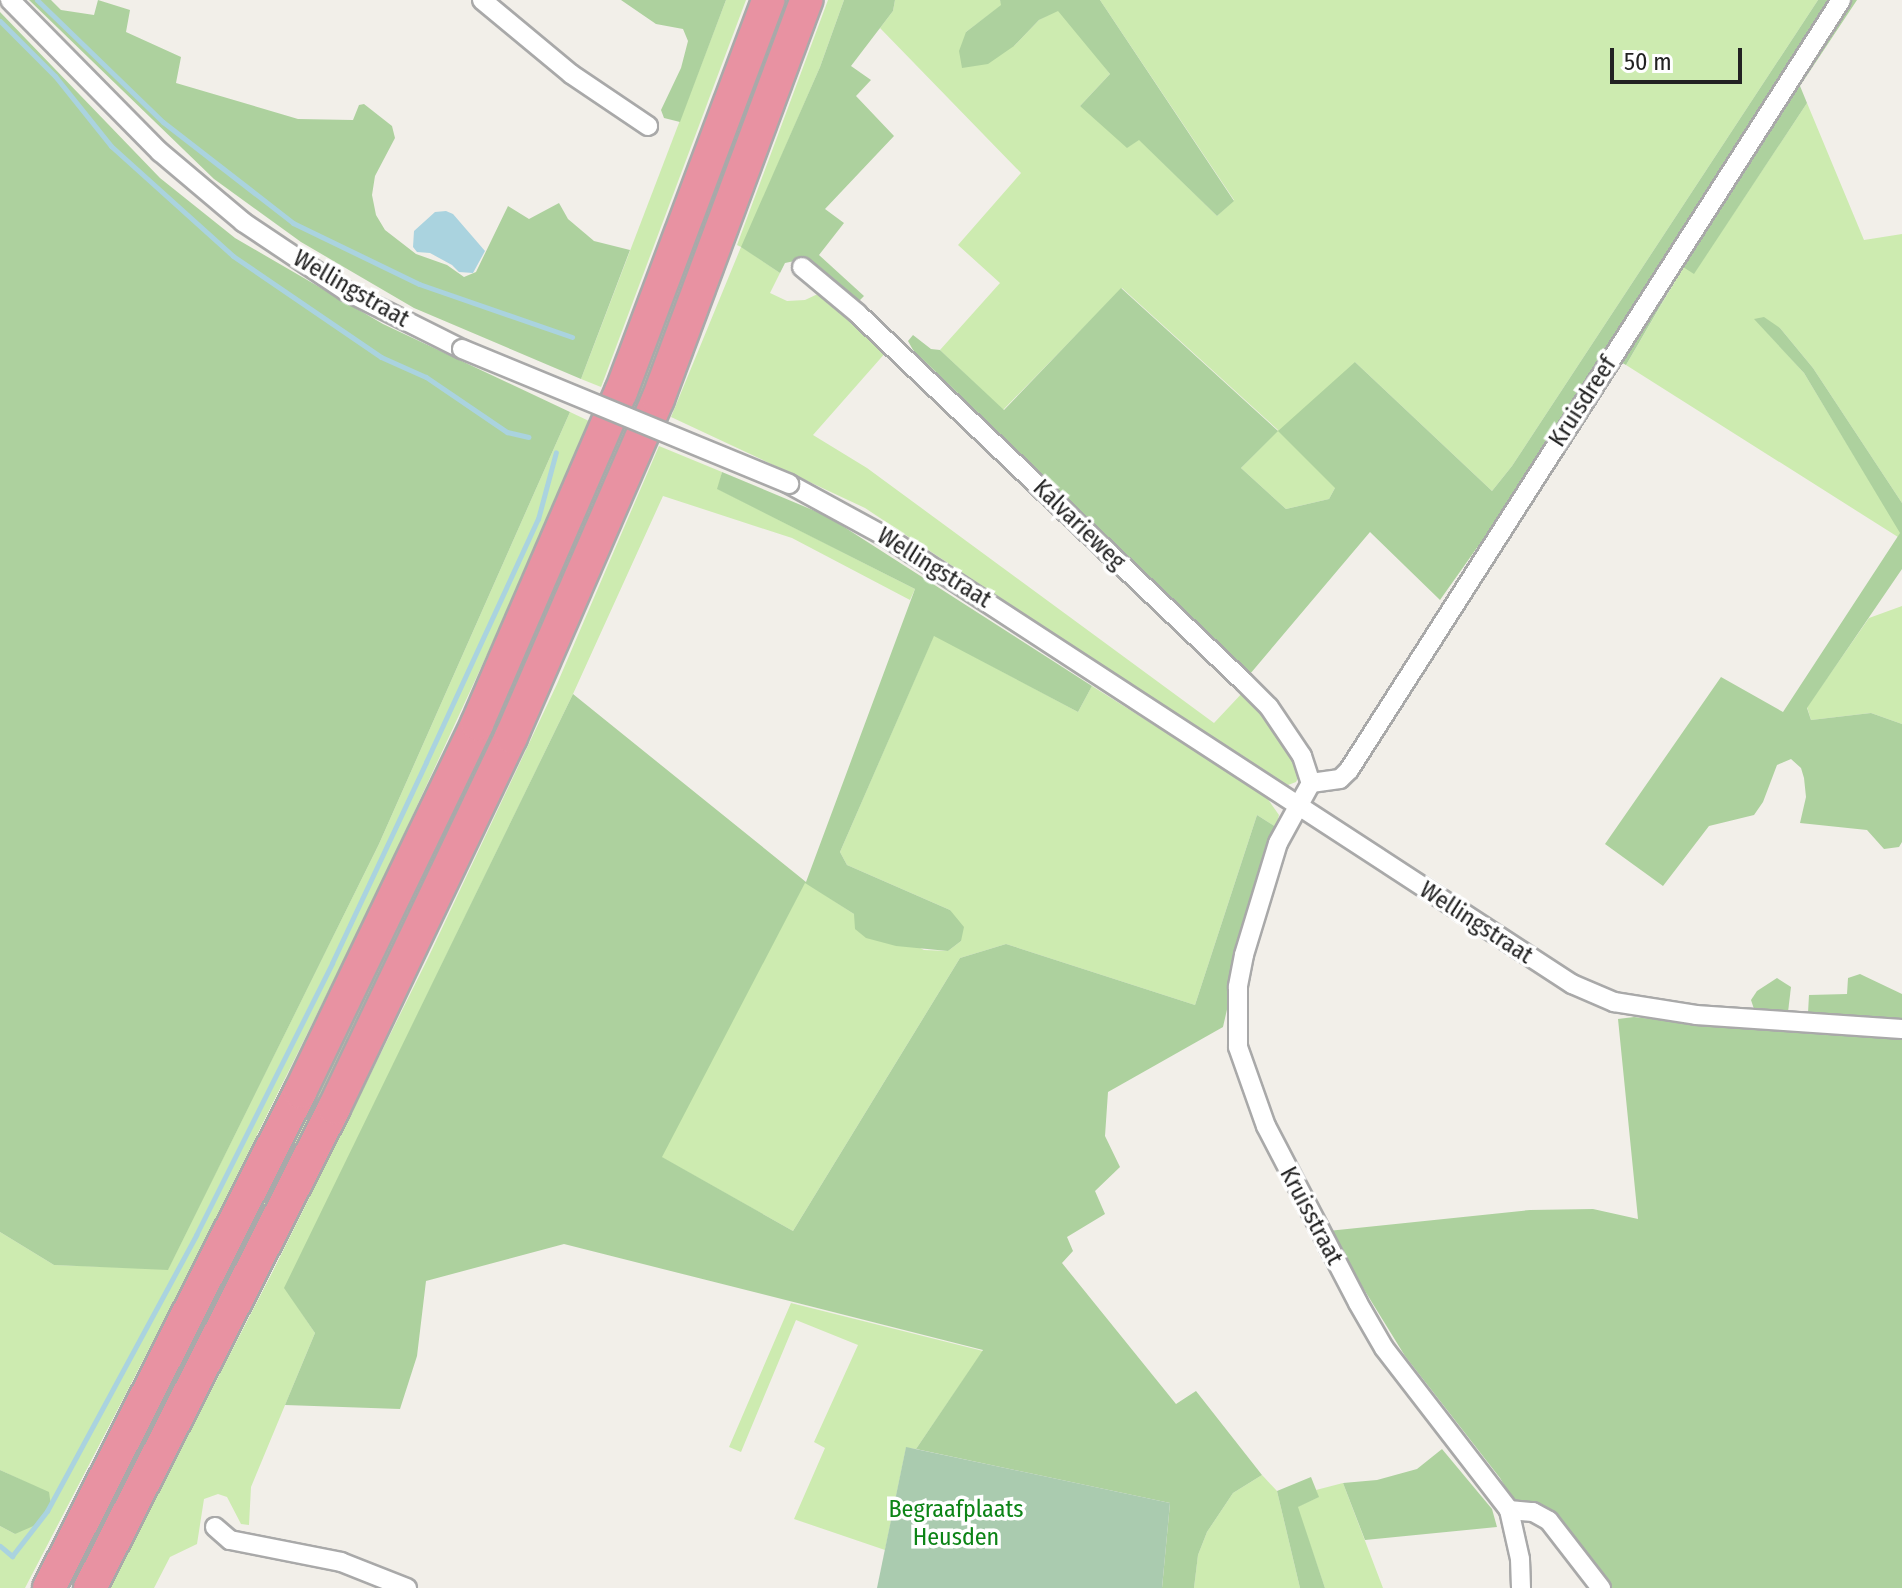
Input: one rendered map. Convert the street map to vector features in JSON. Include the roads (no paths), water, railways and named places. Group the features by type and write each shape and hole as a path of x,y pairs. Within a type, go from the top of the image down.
{"highway":[{"path":"49,1588 300,1092 477,724 621,392 768,0"},
{"path":"90,1588 334,1108 511,737 658,399 806,0"}],"street":[{"name":"Wellingstraat","path":"10,0 160,152 243,222 346,291 462,349 789,484 888,538 1544,968 1598,997 1696,1015 1902,1029"},
{"path":"482,0 571,74 648,126"},
{"name":"Kruisdreef","path":"1311,783 1340,779 1349,770 1841,0"},
{"name":"Kalvarieweg","path":"802,267 866,322 1244,682 1291,736 1311,783"},
{"path":"1296,807 1311,783"},
{"name":"Kruisstraat","path":"1296,807 1278,843 1238,987 1238,1047 1246,1077 1311,1219 1378,1337 1509,1510 1520,1559 1521,1588"},
{"path":"1509,1510 1533,1512 1549,1521 1601,1588"},
{"path":"215,1527 230,1540 341,1562 407,1588"}],"water":[{"path":"435,212 453,214 485,251 473,273 459,272 430,253 417,252 413,247 414,231"}],"waterway":[{"path":"37,0 163,122 293,223 419,284 572,337"},
{"path":"0,21 55,76 111,146 233,256 381,357 426,377 507,432 528,437"},
{"path":"0,1546 12,1556 47,1511 196,1235 332,963 538,519 556,452"}],"park label":[{"name":"Begraafplaats Heusden","path":"956,1524"}]}
